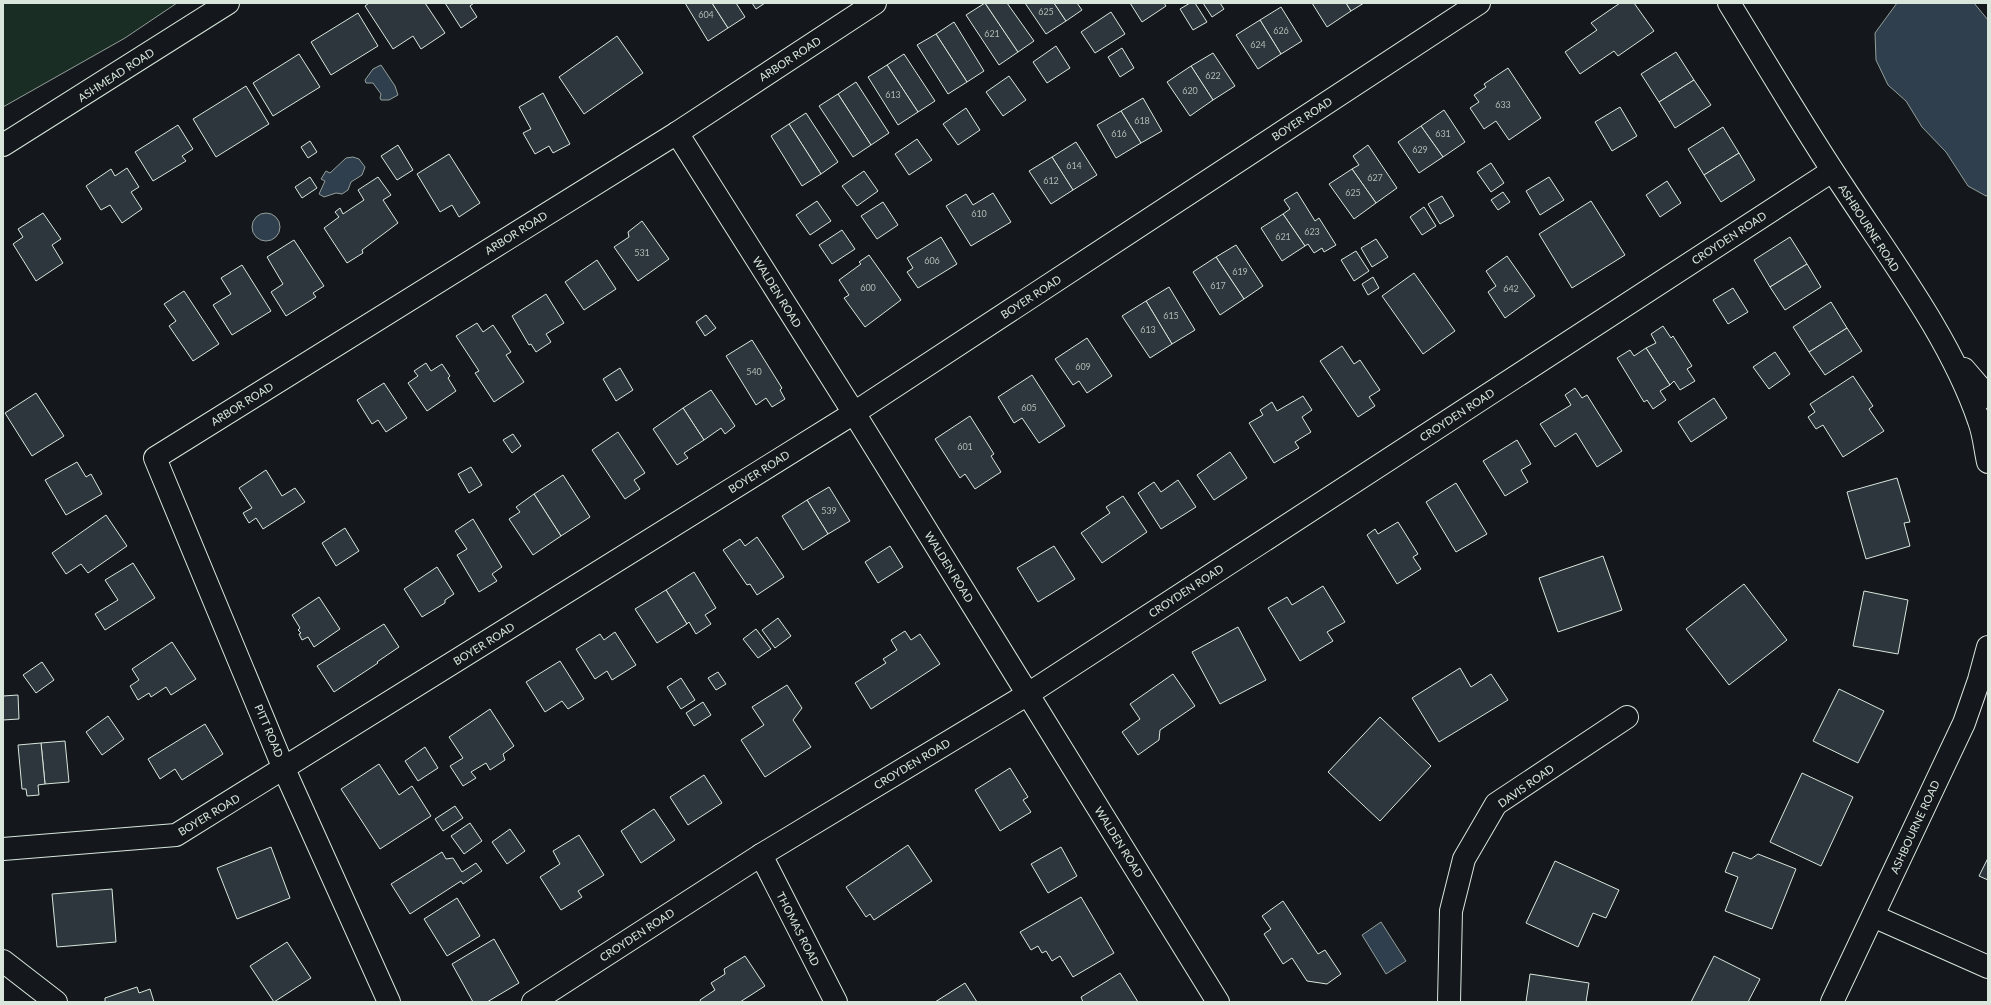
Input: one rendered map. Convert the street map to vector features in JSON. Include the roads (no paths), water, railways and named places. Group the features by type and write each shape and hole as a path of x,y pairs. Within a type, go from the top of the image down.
{"street":[{"name":"ASHMEAD ROAD","path":"3,146 228,3"},
{"name":"ARBOR ROAD","path":"155,458 676,133 875,3"},
{"name":"BOYER ROAD","path":"3,848 176,835 854,413 1479,3"},
{"name":"ASHBOURNE ROAD","path":"1729,3 1832,171 1923,310 1945,347 1964,383 1980,422 1988,462"},
{"name":"WALDEN ROAD","path":"676,133 854,413 1218,1002"},
{"name":"CROYDEN ROAD","path":"533,1002 761,855 1028,694 1832,171"},
{"path":"1945,347 1988,397"},
{"name":"PITT ROAD","path":"155,458 284,768 389,1002"},
{"name":"ASHBOURNE ROAD","path":"1832,1002 1964,724 1988,648"},
{"path":"1964,724 1988,684"},
{"name":"DAVIS ROAD","path":"1449,1002 1451,911 1464,859 1496,804 1627,717"},
{"name":"THOMAS ROAD","path":"761,855 836,1002"},
{"path":"1873,916 1988,967"},
{"path":"3,961 56,1002"}],"water":[{"path":"1897,3 1974,3 1988,20 1988,195 1986,196 1968,186 1946,152 1922,127 1906,101 1888,85 1876,60 1875,33"},
{"path":"381,65 395,86 398,95 389,100 381,100 381,94 373,83 366,83 365,80 373,69"},
{"path":"353,157 359,159 365,167 362,175 351,182 348,190 342,194 336,193 324,197 319,194 325,181 321,179 326,171 330,173 346,158"},
{"path":"266,213 276,217 280,227 276,237 266,241 256,237 252,227 256,217"},
{"path":"1381,922 1406,961 1386,974 1362,935"}]}
